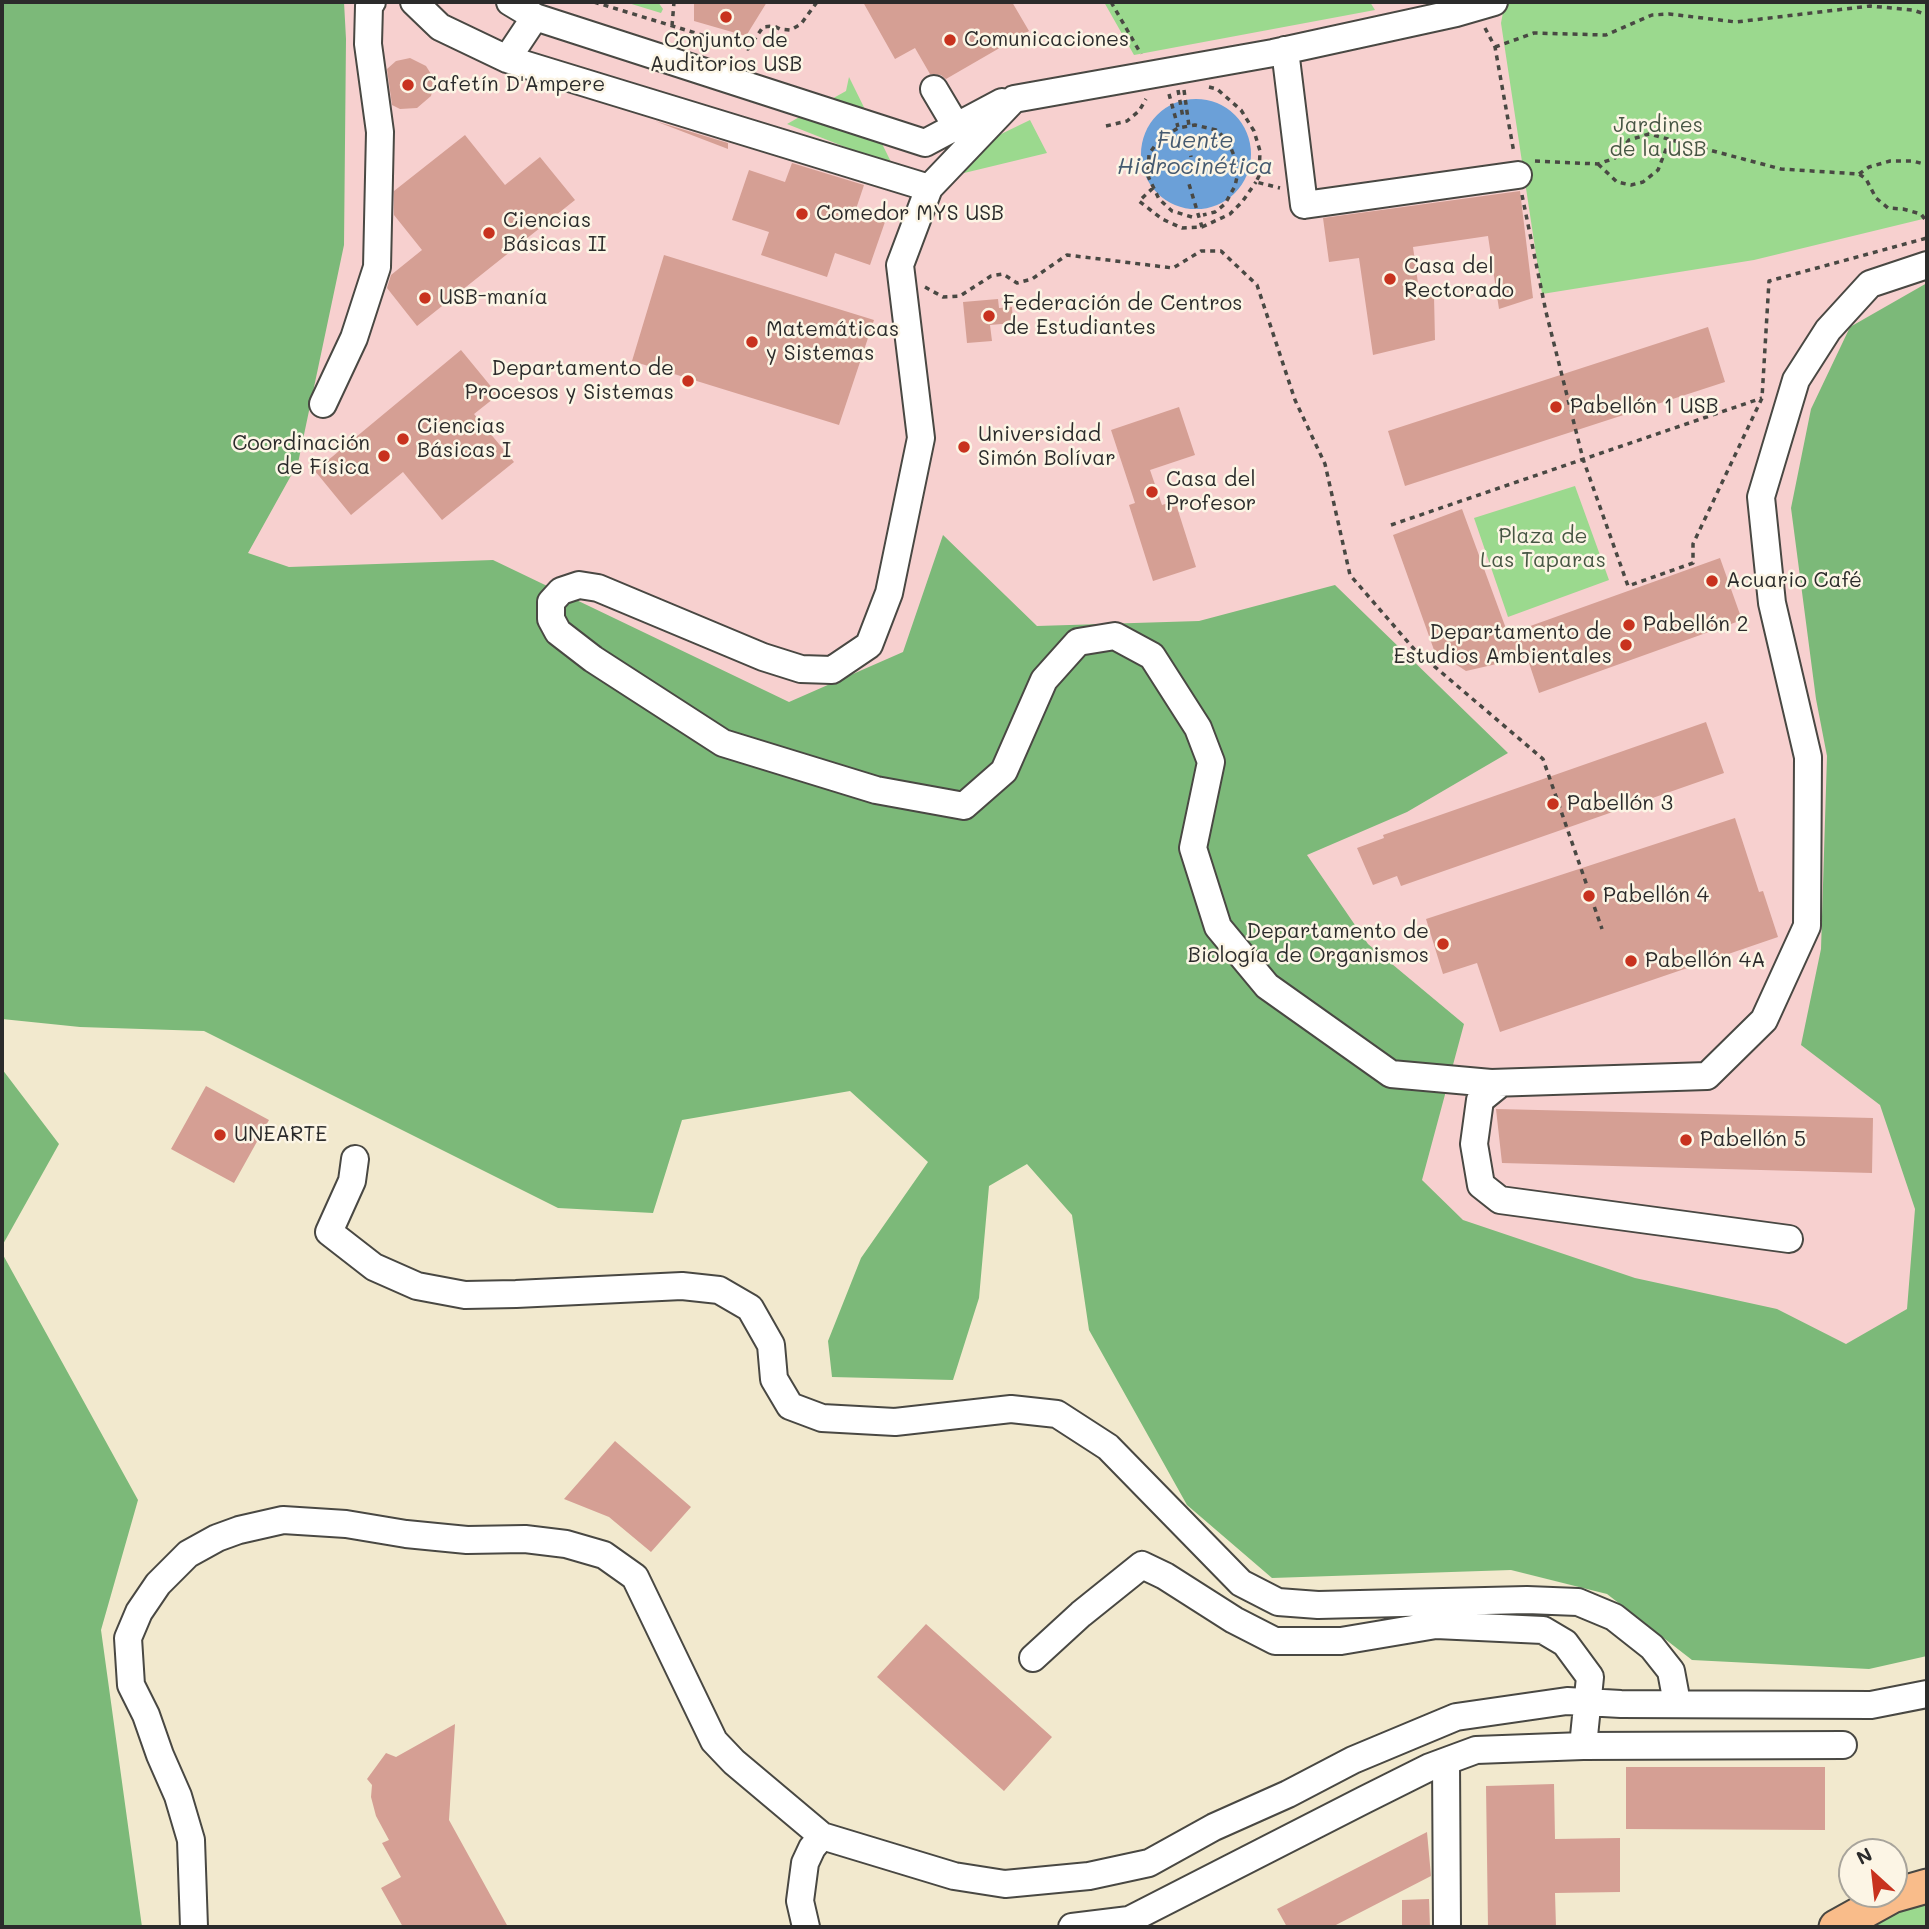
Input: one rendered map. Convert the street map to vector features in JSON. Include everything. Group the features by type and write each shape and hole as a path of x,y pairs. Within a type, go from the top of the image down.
{"main road":[{"path":"1836,1927 1892,1896 1927,1886"}],"lane":[{"path":"323,404 354,338 377,267 380,132 368,44 369,6 372,2"},
{"path":"414,2 440,27 508,59 929,188"},
{"path":"509,2 535,17 925,143 1005,100 1284,50 1456,13 1483,4"},
{"path":"508,59 535,17"},
{"path":"1284,50 1304,205 1517,168"},
{"path":"934,89 956,127"},
{"path":"1014,100 929,188 900,265 921,438 889,593 869,645 832,670 801,669 763,657 597,588 579,585 561,591 551,602 551,619 558,632 593,659 723,743 876,790 964,806 1004,771 1044,680 1078,642 1115,636 1152,656 1198,728 1211,762 1193,848 1218,927 1267,985 1391,1074 1501,1083 1706,1076 1764,1020 1807,926 1808,757 1772,603 1761,497 1796,380 1828,330 1870,284 1927,265"},
{"path":"1501,1083 1480,1100 1474,1144 1481,1185 1500,1200 1789,1239"},
{"path":"355,1159 352,1181 329,1232 374,1267 417,1286 465,1295 682,1286 719,1290 750,1308 771,1345 774,1379 790,1406 822,1418 895,1422 1011,1409 1057,1415 1108,1447 1241,1583 1278,1602 1318,1605 1527,1600 1578,1602 1614,1617 1651,1647 1671,1671 1677,1703"},
{"path":"194,1927 191,1840 178,1796 131,1685 128,1638 139,1612 158,1584 188,1554 217,1538 239,1530 283,1520 346,1524 406,1534 467,1539 525,1539 566,1544 604,1555 635,1577 714,1741 734,1762 822,1836 954,1876 1005,1884 1089,1876 1149,1863 1214,1827 1288,1794 1353,1760 1456,1717 1567,1701 1871,1705 1927,1694"},
{"path":"1033,1658 1081,1614 1142,1565 1165,1576 1234,1620 1275,1641 1341,1642 1436,1625 1543,1630 1565,1643 1590,1677 1583,1746"},
{"path":"1072,1927 1129,1920 1364,1800 1476,1751 1583,1746 1843,1745"},
{"path":"1446,1762 1447,1927"},
{"path":"806,1927 800,1901 805,1863 822,1836"}],"path":[{"path":"594,2 748,50 763,27 774,26 790,30 801,24 817,2"},
{"path":"672,26 674,2"},
{"path":"1111,2 1141,54"},
{"path":"1483,4 1495,47 1546,312 1583,459 1628,586 1693,563 1693,544 1762,398 1769,281 1927,238"},
{"path":"1495,47 1534,33 1606,35 1652,15 1669,14 1736,22 1870,6 1913,10 1927,15"},
{"path":"1153,188 1139,201 1163,219 1182,228 1202,227 1230,214 1242,202 1259,176 1260,151 1254,131 1241,110 1217,89 1201,85"},
{"path":"1183,118 1177,88 1192,86"},
{"path":"1183,87 1189,126"},
{"path":"1169,92 1178,128"},
{"path":"1106,126 1127,121 1153,94"},
{"path":"1192,217 1172,211 1158,199 1148,176 1149,154 1160,140 1178,128 1189,126 1204,125 1216,130 1228,141 1238,172 1235,186 1224,204 1214,212 1203,215"},
{"path":"1517,168 1598,164 1615,158 1629,140 1649,134 1781,169 1859,174 1888,208 1921,214 1927,222"},
{"path":"1187,136 1191,157"},
{"path":"1598,164 1617,182 1631,185 1643,183 1658,170 1671,139"},
{"path":"1859,174 1869,167 1890,161 1913,161 1927,165"},
{"path":"1256,182 1286,189 1302,188"},
{"path":"1189,184 1202,227"},
{"path":"902,274 943,297 960,296 990,276 1003,274 1017,283 1032,279 1067,255 1173,268 1201,251 1221,251 1257,285 1295,400 1325,464 1350,575 1414,649 1543,760 1602,929"},
{"path":"1391,525 1762,398"}],"shaded area":[{"name":"Universidad Simón Bolívar","path":"2,2 1927,2 1927,1544 1154,1116 445,1025"}],"green space":[{"path":"2,2 344,2 344,245 298,463 248,553 289,567 493,560 789,702 903,652 943,535 1037,626 1199,621 1335,585 1508,753 1407,812 1307,855 1368,944 1464,1024 1422,1180 1463,1220 1635,1278 1777,1309 1846,1344 1907,1309 1915,1209 1880,1105 1801,1045 1821,949 1827,756 1816,699 1791,508 1811,409 1850,327 1927,283 1927,1656 1869,1669 1692,1660 1607,1594 1511,1570 1272,1578 1187,1505 1089,1330 1072,1215 1027,1164 989,1186 979,1298 953,1380 832,1377 828,1341 861,1258 928,1162 850,1091 682,1120 653,1213 558,1208 204,1031 80,1027 2,1019"},
{"path":"625,2 658,2 663,9 661,13"},
{"path":"1104,2 1370,2 1375,10 1134,55"},
{"name":"Jardines de la USB","path":"1505,2 1927,2 1927,218 1754,260 1542,294 1501,23"},
{"path":"849,77 893,166 787,124 846,91"},
{"path":"1030,120 1047,153 960,174 933,167"},
{"name":"Plaza de Las Taparas","path":"1575,486 1609,580 1508,617 1474,518"},
{"path":"2,1069 59,1144 2,1246"},
{"path":"2,1253 138,1500 101,1630 142,1927 2,1927"},
{"path":"1927,1902 1927,1927 1859,1927 1898,1908 1908,1908 1908,1905"}],"water":[{"name":"Fuente Hidrocinética","path":"1196,99 1217,103 1235,115 1247,133 1251,154 1247,175 1235,193 1217,205 1196,209 1175,205 1157,193 1145,175 1141,154 1145,133 1157,115 1175,103"}],"building":[{"name":"Conjunto de Auditorios USB","path":"694,2 767,2 746,36 694,21"},
{"name":"Comunicaciones","path":"863,2 1012,2 1029,31 946,79 941,75 930,74 915,48 895,59"},
{"name":"Cafetín D'Ampere","path":"410,58 426,66 431,74 433,88 431,96 417,108 400,109 392,105 387,69 396,61"},
{"path":"655,121 728,143 728,149"},
{"name":"Ciencias Básicas II","path":"465,135 505,185 540,157 575,200 417,326 387,288 391,275 422,250 394,215 394,191"},
{"name":"Comedor MYS USB","path":"792,163 864,185 856,209 886,219 870,265 835,253 827,277 761,255 769,232 732,220 749,170 785,182"},
{"name":"Casa del Rectorado","path":"1520,191 1533,298 1499,309 1488,236 1413,247 1420,298 1434,296 1435,340 1373,355 1359,258 1329,262 1323,218"},
{"name":"Matemáticas y Sistemas","path":"664,255 874,320 839,425 632,361"},
{"name":"Federación de Centros de Estudiantes","path":"998,299 999,308 1012,307 1013,323 990,325 992,341 967,343 963,302"},
{"name":"Pabellón 1 USB","path":"1708,327 1725,382 1405,486 1388,431"},
{"name":"Ciencias Básicas I","path":"461,350 498,395 474,414 514,462 442,520 403,472 351,515 315,471"},
{"name":"Casa del Profesor","path":"1179,407 1195,455 1150,470 1162,505 1175,501 1196,567 1153,581 1129,505 1135,503 1111,430"},
{"path":"1462,509 1508,634 1720,558 1742,620 1539,693 1527,657 1466,671 1434,650 1393,535"},
{"name":"Pabellón 3","path":"1706,722 1724,773 1401,886 1397,876 1373,885 1357,848 1384,838 1383,835"},
{"path":"1735,818 1759,892 1763,891 1778,937 1500,1032 1477,963 1443,974 1426,919"},
{"name":"UNEARTE","path":"206,1086 269,1120 234,1183 171,1149"},
{"name":"Pabellón 5","path":"1496,1109 1873,1118 1872,1173 1502,1163"},
{"path":"615,1441 691,1507 651,1552 609,1517 564,1499"},
{"path":"926,1624 1052,1737 1004,1791 877,1677"},
{"path":"455,1724 449,1820 508,1927 403,1927 381,1888 401,1877 382,1843 389,1840 376,1816 371,1797 372,1785 367,1779 386,1753 396,1757"},
{"path":"1626,1767 1825,1767 1825,1830 1626,1829"},
{"path":"1554,1784 1555,1839 1620,1838 1620,1892 1555,1893 1556,1927 1488,1927 1486,1786"},
{"path":"1427,1832 1431,1876 1332,1927 1287,1927 1277,1909"},
{"path":"1429,1899 1430,1927 1402,1927 1402,1900"}],"place":[{"name":"Conjunto de Auditorios USB","path":"726,17"},
{"name":"Comunicaciones","path":"950,40"},
{"name":"Cafetín D'Ampere","path":"408,85"},
{"name":"Comedor MYS USB","path":"802,214"},
{"name":"Ciencias Básicas II","path":"489,233"},
{"name":"Casa del Rectorado","path":"1390,279"},
{"name":"USB-manía","path":"425,298"},
{"name":"Federación de Centros de Estudiantes","path":"989,316"},
{"name":"Matemáticas y Sistemas","path":"752,342"},
{"name":"Departamento de Procesos y Sistemas","path":"688,381"},
{"name":"Pabellón 1 USB","path":"1556,407"},
{"name":"Ciencias Básicas I","path":"403,439"},
{"name":"Universidad Simón Bolívar","path":"964,447"},
{"name":"Coordinación de Física","path":"384,456"},
{"name":"Casa del Profesor","path":"1152,492"},
{"name":"Acuario Café","path":"1712,581"},
{"name":"Pabellón 2","path":"1629,625"},
{"name":"Departamento de Estudios Ambientales","path":"1626,645"},
{"name":"Pabellón 3","path":"1553,804"},
{"name":"Pabellón 4","path":"1589,896"},
{"name":"Departamento de Biología de Organismos","path":"1443,944"},
{"name":"Pabellón 4A","path":"1631,961"},
{"name":"UNEARTE","path":"220,1135"},
{"name":"Pabellón 5","path":"1686,1140"}]}
